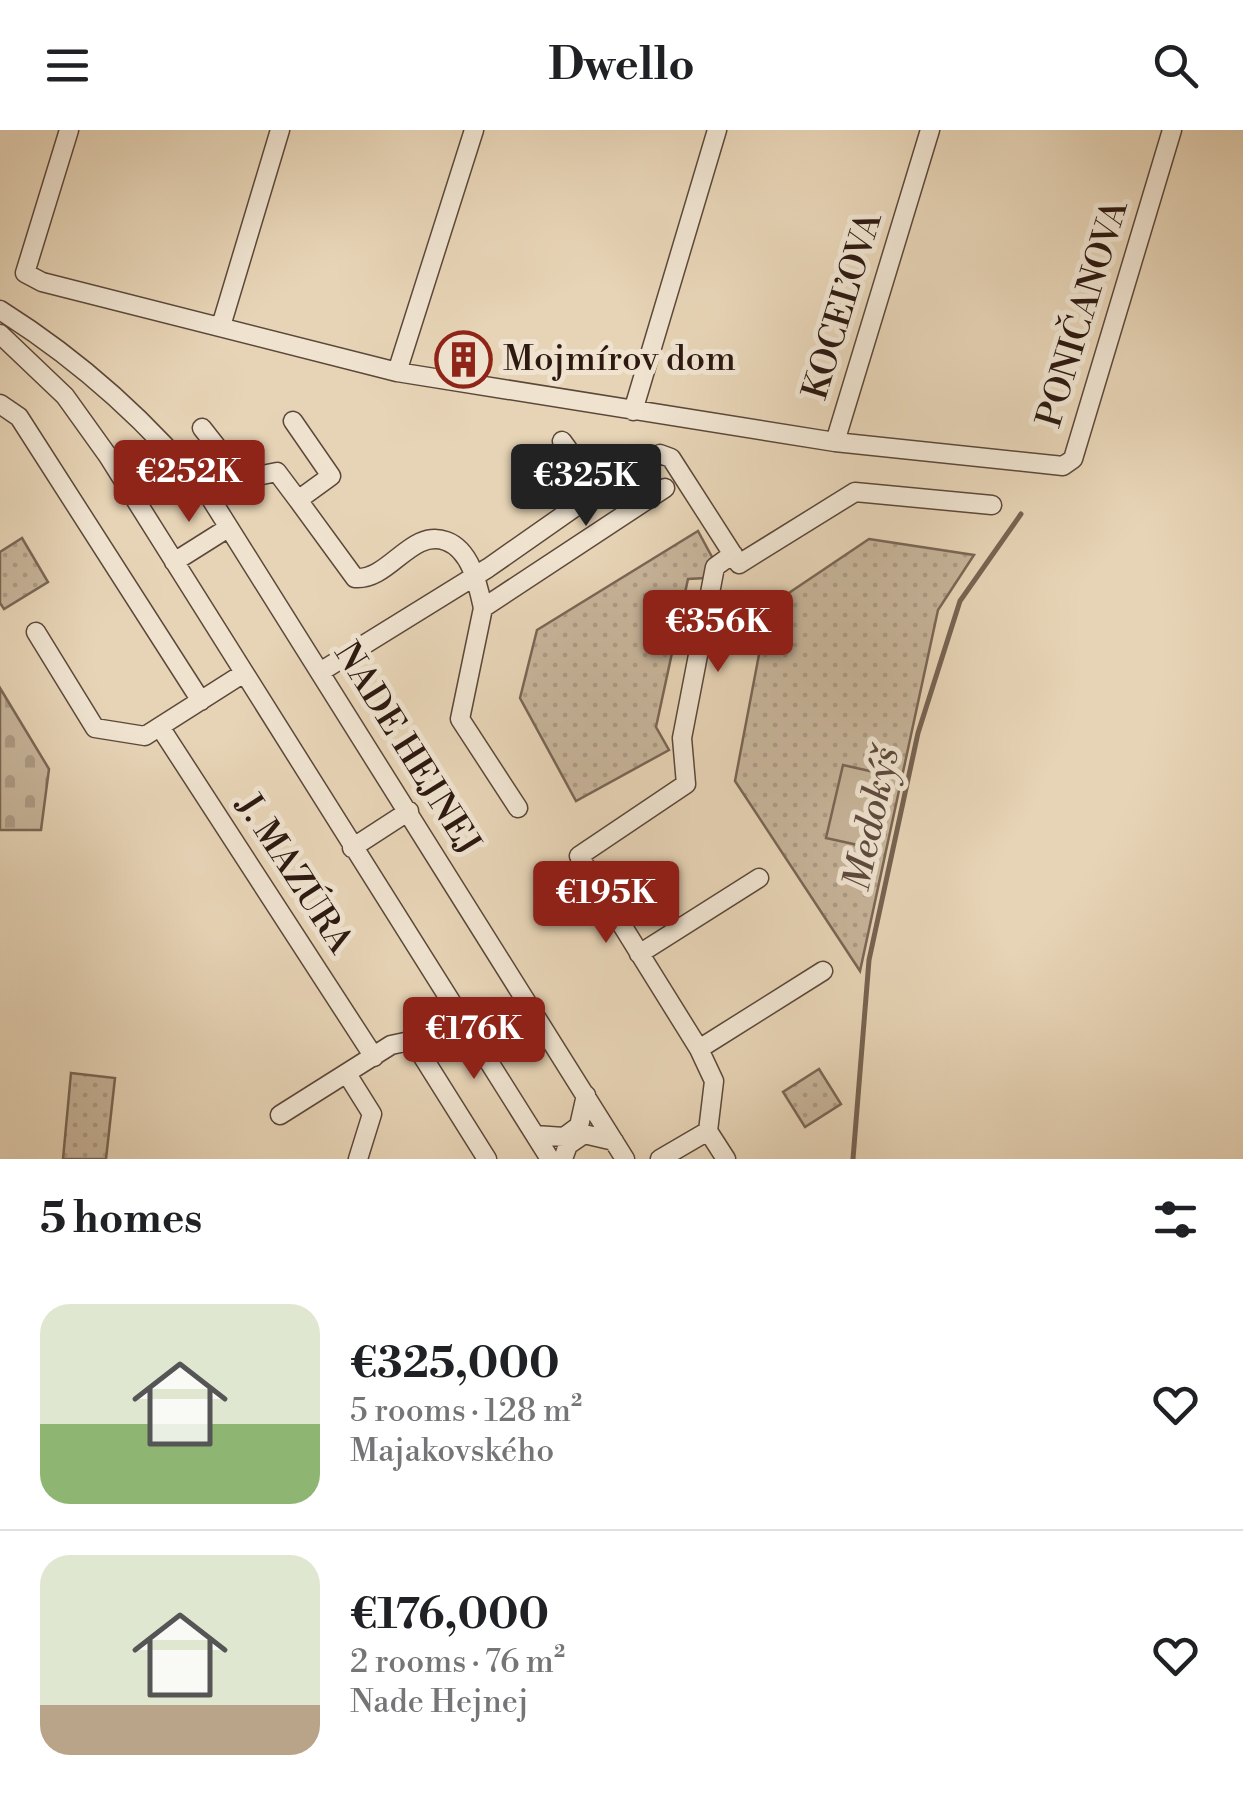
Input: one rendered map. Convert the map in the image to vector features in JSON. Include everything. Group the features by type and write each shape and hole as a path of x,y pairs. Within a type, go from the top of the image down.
{"street":[{"path":"69,130 25,273 42,282 397,372 835,442"},
{"path":"221,326 280,130"},
{"path":"397,372 474,130"},
{"path":"633,412 717,130"},
{"name":"KOCEĽOVA","path":"930,130 835,442 1063,466 1073,459"},
{"name":"PONIČANOVA","path":"1073,459 1172,130"},
{"name":"NADE HEJNEJ","path":"0,310 54,346 141,419 200,485 625,1159"},
{"path":"0,334 65,396 108,456 550,1159"},
{"path":"0,404 20,418 201,700"},
{"path":"293,422 332,476 298,500"},
{"path":"202,428 242,479 277,472 354,578 368,579 425,539 439,538 456,544 476,575 483,608 460,719 518,808"},
{"path":"562,440 598,492"},
{"path":"320,672 660,454 671,458 736,559"},
{"path":"483,608 664,488"},
{"path":"726,1159 708,1131 714,1080 700,1049 579,856 686,784 682,738 715,566 736,559 855,492 992,505"},
{"path":"174,562 228,528"},
{"path":"36,632 95,728 145,736 244,674"},
{"name":"J. MAZÚRA","path":"160,727 374,1056"},
{"path":"352,848 409,811"},
{"path":"639,954 759,878"},
{"path":"700,1049 823,971"},
{"path":"280,1115 374,1056 404,1042 416,1046 487,1159"},
{"path":"346,1074 372,1114 358,1159"},
{"path":"535,1134 564,1137 579,1126 586,1095"},
{"path":"660,1159 708,1131"},
{"path":"563,1159 568,1145 584,1134 614,1141"}],"green space":[{"path":"698,531 712,557 706,578 688,579 656,727 669,750 576,801 520,698 537,630"},
{"path":"22,538 48,582 4,609 0,603 0,552"},
{"path":"869,539 974,555 938,610 860,971 735,781 768,607"},
{"path":"0,688 49,769 41,830 0,830"},
{"path":"843,765 883,774 867,847 826,838"},
{"path":"819,1069 841,1104 805,1127 783,1092"},
{"path":"71,1073 115,1078 106,1159 63,1159"}],"waterway":[{"name":"Medokýš","path":"853,1159 869,960 918,733 960,601 1021,514"}],"place":[{"name":"Mojmírov dom","path":"464,359"}]}
